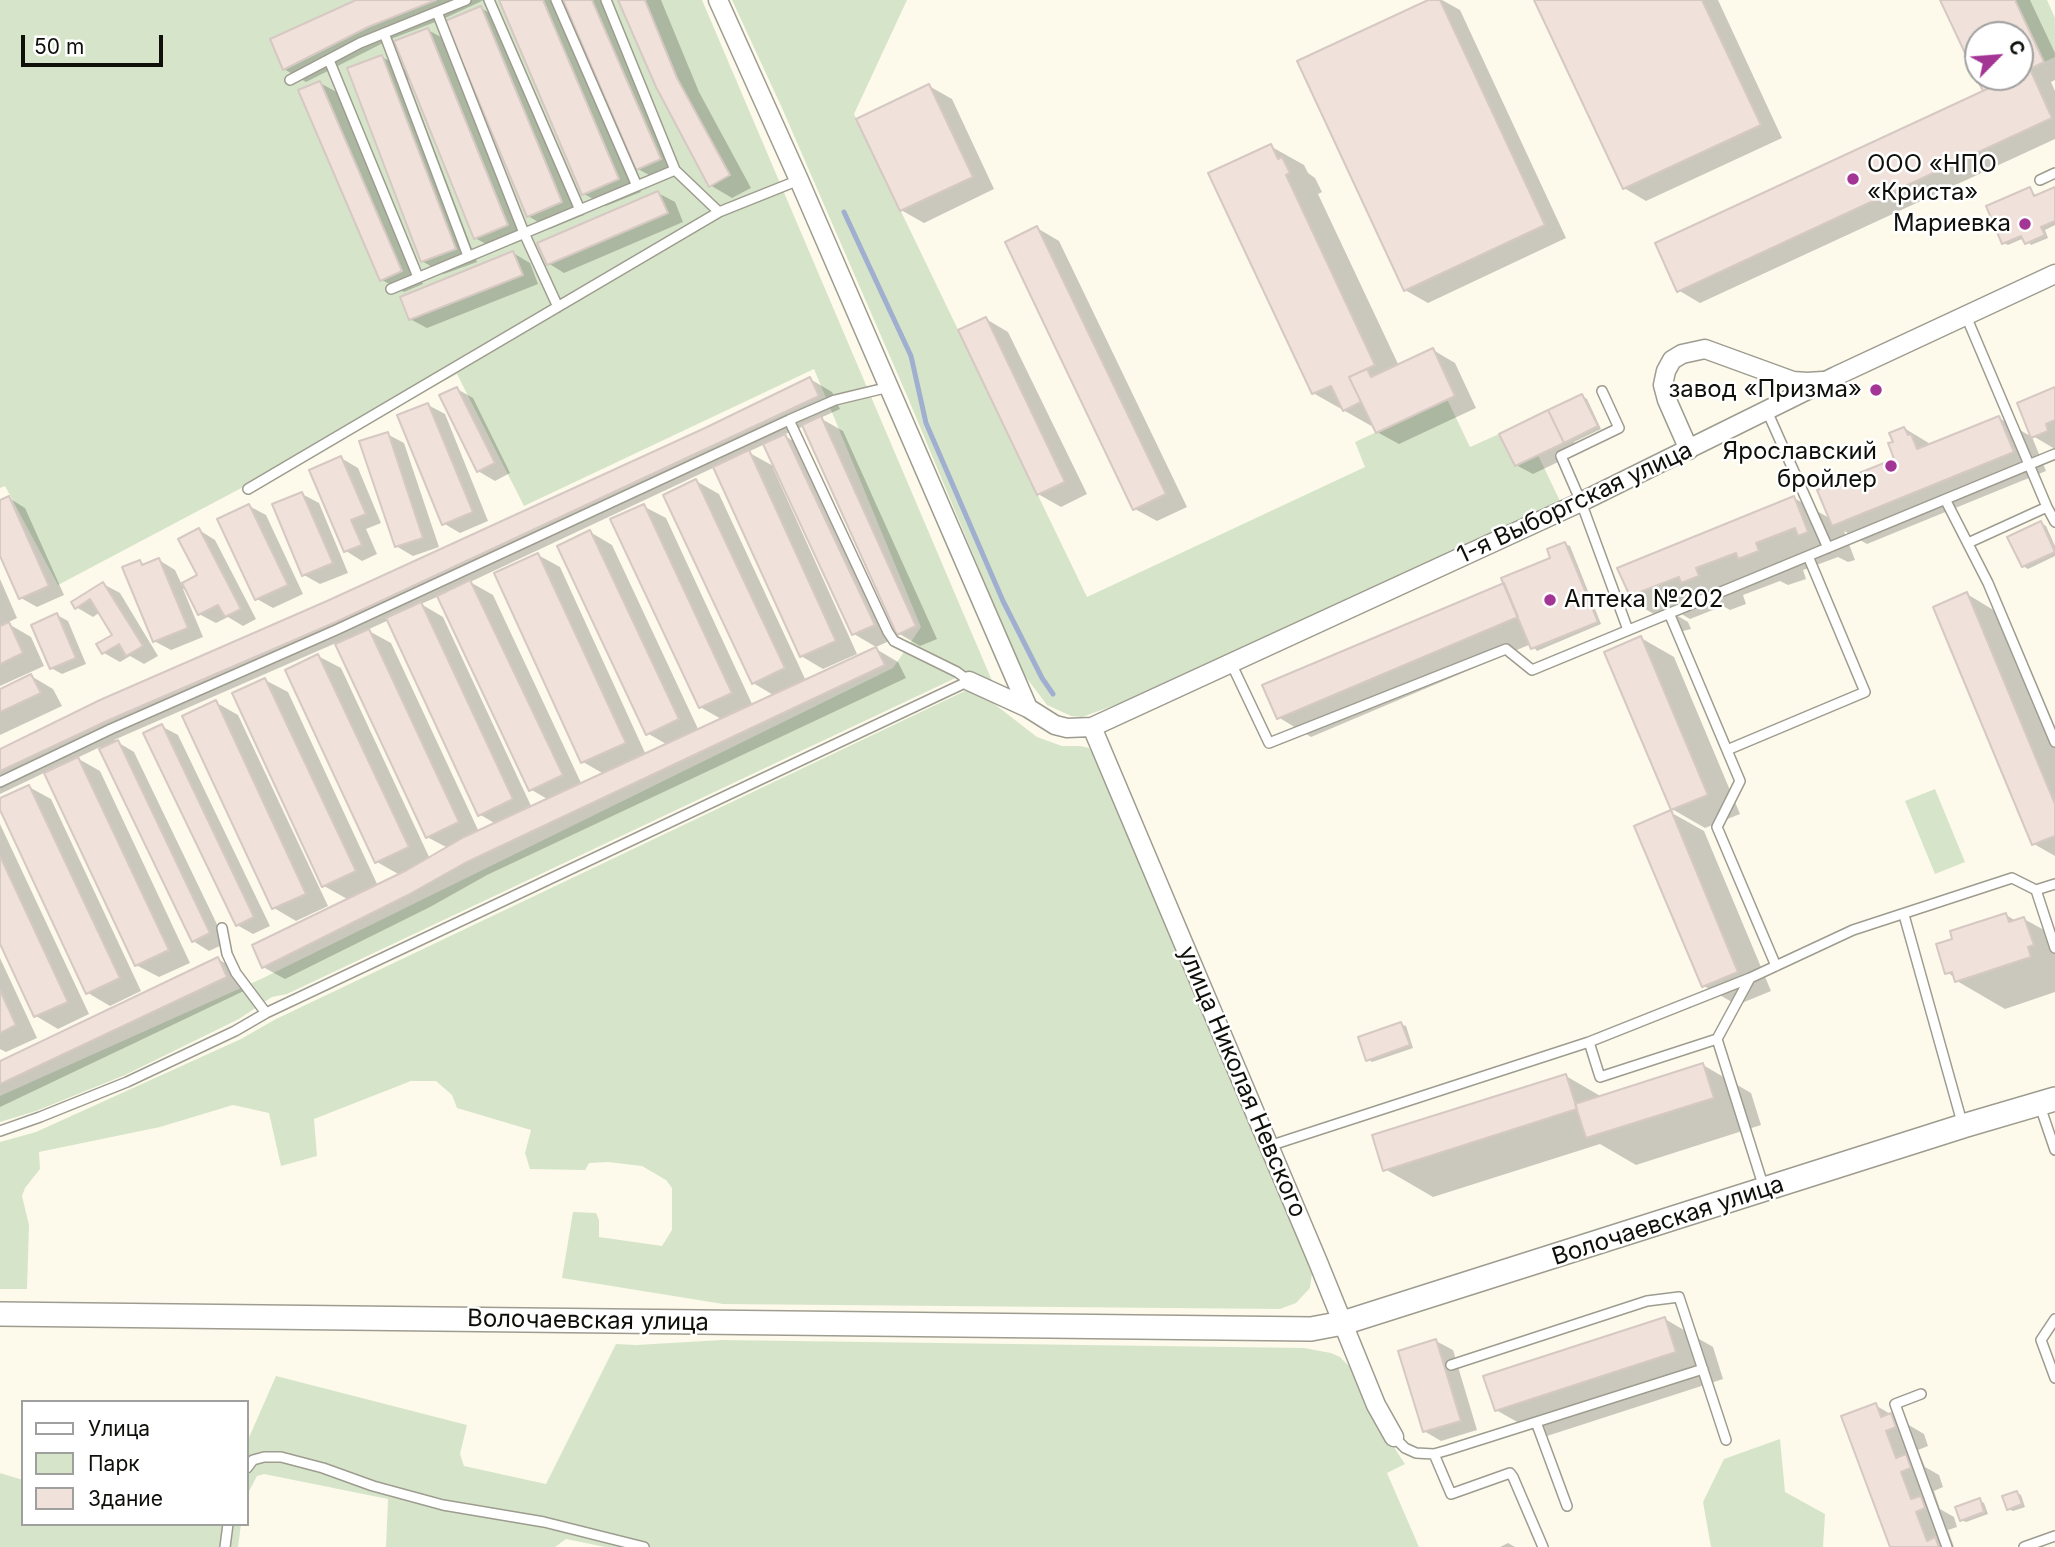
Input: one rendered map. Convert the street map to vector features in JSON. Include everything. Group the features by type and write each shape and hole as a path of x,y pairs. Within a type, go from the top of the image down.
{"street":[{"path":"718,0 1028,708"},
{"name":"1-я Выборгская улица","path":"1092,727 1581,502 1836,376 2055,274"},
{"path":"1689,450 1663,385 1665,371 1672,360 1682,354 1705,349 1793,381 1821,381 1836,376"},
{"path":"969,681 1067,728 1092,727"},
{"name":"улица Николая Невского","path":"1092,727 1376,1405 1394,1437"},
{"name":"Волочаевская улица","path":"0,1314 1311,1329 1343,1323 2047,1101"}],"lane":[{"path":"290,80 384,33 466,0"},
{"path":"489,0 580,210"},
{"path":"556,0 637,186"},
{"path":"606,0 674,170 719,212"},
{"path":"437,12 524,233 558,307"},
{"path":"384,33 468,256"},
{"path":"329,60 418,277"},
{"path":"391,289 674,170"},
{"path":"2040,180 2055,173"},
{"path":"247,489 719,212 799,180"},
{"path":"1966,316 2055,522"},
{"path":"0,782 111,729 337,631 789,420 835,400 889,387"},
{"path":"1602,391 1619,428 1561,456 1581,502 1628,630"},
{"path":"1767,411 1828,548"},
{"path":"0,1130 127,1082 235,1031 266,1013 969,681 957,672 894,641 789,420"},
{"path":"1231,663 1269,743 1506,649 1532,670 2055,454"},
{"path":"1946,501 1988,583 2055,741"},
{"path":"1968,543 2047,507"},
{"path":"1727,750 1865,692 1808,556"},
{"path":"1669,613 1740,781 1717,827 1776,966"},
{"path":"1269,1146 1589,1042 1750,978 1853,930 2012,878 2036,890 2055,884"},
{"path":"2036,890 2055,948"},
{"path":"1904,915 1963,1126"},
{"path":"222,928 227,954 236,973 266,1013"},
{"path":"1589,1042 1600,1077 1717,1040 1750,978"},
{"path":"1717,1040 1764,1191"},
{"path":"2047,1101 2055,1150"},
{"path":"1451,1365 1647,1301 1679,1297 1726,1440"},
{"path":"2055,1318 2041,1340 2055,1378"},
{"path":"1394,1437 1405,1448 1416,1453 1434,1454 1703,1369"},
{"path":"1921,1394 1895,1404 1947,1547"},
{"path":"1536,1422 1567,1506"},
{"path":"1434,1454 1451,1494 1510,1473 1543,1547"},
{"path":"248,1467 253,1460 281,1457 433,1503 544,1522 644,1547"},
{"path":"225,1547 229,1526"},
{"path":"2024,1547 2055,1536"}],"green space":[{"path":"0,0 702,0 993,683 964,674 287,994 272,997 239,1019 125,1075 36,1111 0,1122 0,1096 261,979 893,668 921,627 814,369 524,506 457,374 58,585 5,486 0,488"},
{"path":"732,0 907,0 854,114 1087,597 1365,467 1355,442 1447,399 1470,447 1499,434 1515,466 1538,455 1560,501 1206,666 1115,705 1082,717 1071,716 1047,705 1022,672 908,398"},
{"path":"2015,0 2047,0 2055,18 2055,57 2044,62 2034,41 2034,21 2025,21"},
{"path":"967,690 984,696 1037,737 1062,746 1089,748 1095,757 1310,1260 1310,1288 1296,1303 1280,1309 723,1304 562,1278 573,1212 596,1213 599,1220 599,1237 662,1246 672,1230 672,1188 666,1180 642,1166 608,1162 589,1163 585,1170 530,1169 525,1153 531,1130 457,1108 452,1095 436,1081 411,1081 314,1119 317,1156 281,1166 269,1113 233,1105 160,1127 39,1152 40,1169 22,1196 29,1225 27,1289 0,1289 0,1142 36,1132 241,1039 276,1019"},
{"path":"1935,789 1965,862 1935,874 1905,801"},
{"path":"722,1340 1304,1348 1331,1353 1340,1357 1354,1371 1379,1424 1405,1464 1387,1473 1419,1547 605,1547 566,1539 555,1547 386,1547 388,1499 264,1474 257,1476 248,1493 248,1440 276,1376 467,1425 460,1454 464,1466 546,1484 616,1344"},
{"path":"1780,1439 1785,1492 1825,1514 1823,1547 1711,1547 1703,1502 1724,1459"},
{"path":"0,1473 21,1479 21,1526 241,1526 238,1547 0,1547"}],"building":[{"path":"356,0 436,0 368,27 283,70 270,39"},
{"path":"499,0 543,0 619,179 582,195"},
{"path":"563,0 592,0 661,159 636,170"},
{"path":"618,0 645,0 677,78 730,175 709,187 656,87"},
{"path":"1428,0 1440,0 1545,225 1404,291 1297,61"},
{"path":"1534,0 1702,0 1761,125 1623,189"},
{"path":"1940,0 2015,0 2025,21 1964,21 1964,51"},
{"path":"481,6 562,202 527,217 445,21"},
{"path":"428,28 508,225 474,239 394,41"},
{"path":"2034,41 2044,62 2034,67"},
{"path":"382,55 456,249 421,262 347,68"},
{"path":"2034,78 2052,118 1677,292 1655,243 1983,91 2034,91"},
{"path":"320,81 402,271 380,281 298,90"},
{"path":"929,84 973,177 900,211 856,119"},
{"path":"1271,144 1278,159 1282,157 1290,173 1286,175 1375,365 1349,377 1361,402 1343,411 1331,386 1312,394 1208,173"},
{"path":"2030,187 2034,196 2055,187 2055,221 2041,227 2045,235 2025,244 2021,236 2002,244 1986,206"},
{"path":"658,191 668,213 547,265 537,243"},
{"path":"1037,226 1166,494 1133,510 1005,242"},
{"path":"513,251 523,275 409,320 400,297"},
{"path":"986,317 1065,482 1037,495 958,330"},
{"path":"1433,348 1455,396 1376,433 1349,377 1367,369 1371,377"},
{"path":"810,377 819,396 336,622 109,720 0,771 0,749 100,700 327,601"},
{"path":"457,387 495,463 477,472 439,395"},
{"path":"2055,387 2055,420 2046,424 2048,431 2031,438 2017,403"},
{"path":"1582,394 1598,426 1564,443 1548,410"},
{"path":"428,403 473,512 442,525 397,415"},
{"path":"1548,410 1564,443 1515,466 1499,434"},
{"path":"821,416 916,626 897,635 802,425"},
{"path":"1999,416 2014,452 1832,526 1817,490 1894,459 1888,443 1893,442 1889,433 1904,427 1908,435 1911,434 1917,449"},
{"path":"388,432 423,538 395,547 359,441"},
{"path":"785,434 875,625 852,635 763,444"},
{"path":"749,450 836,641 800,657 713,467"},
{"path":"341,456 366,514 351,520 362,545 344,552 309,470"},
{"path":"696,479 785,668 752,684 663,495"},
{"path":"302,492 333,563 302,576 272,504"},
{"path":"9,496 49,586 19,599 0,556 0,500"},
{"path":"1794,496 1808,532 1798,536 1795,528 1756,543 1759,551 1738,559 1736,553 1696,568 1699,576 1681,583 1679,577 1640,592 1644,601 1634,605 1617,568"},
{"path":"249,504 288,585 255,600 217,519"},
{"path":"644,504 732,693 699,708 610,519"},
{"path":"2041,521 2055,552 2022,567 2007,537"},
{"path":"199,528 241,609 225,617 218,605 198,615 182,583 197,575 178,539"},
{"path":"590,530 679,719 646,735 557,546"},
{"name":"Аптека №202","path":"1565,542 1598,622 1531,649 1501,578 1550,558 1547,549"},
{"path":"538,553 626,743 581,763 494,573"},
{"path":"159,558 188,628 153,642 122,567 140,560 142,565"},
{"path":"470,580 563,775 529,791 437,596"},
{"path":"103,582 143,646 126,656 119,644 102,654 96,644 112,635 90,599 75,609 71,602"},
{"path":"1504,583 1518,617 1277,719 1262,685"},
{"path":"1967,592 2055,804 2055,836 2032,845 1933,607"},
{"path":"421,602 513,799 478,816 386,618"},
{"path":"57,613 76,658 50,669 31,625"},
{"path":"9,622 23,653 0,664 0,626"},
{"path":"369,629 459,822 426,838 335,644"},
{"path":"1641,636 1708,795 1671,810 1604,652"},
{"path":"876,647 885,665 465,863 408,895 262,968 252,945 407,870 464,837"},
{"path":"318,654 409,847 375,863 285,670"},
{"path":"31,674 41,693 0,712 0,689"},
{"path":"265,678 356,871 322,887 232,693"},
{"path":"216,700 306,894 272,909 182,716"},
{"path":"162,724 254,917 236,926 143,733"},
{"path":"118,740 210,933 192,942 99,749"},
{"path":"78,757 169,950 135,966 44,773"},
{"path":"29,785 120,978 86,994 0,810 0,798"},
{"path":"1671,810 1738,972 1702,987 1634,826"},
{"path":"0,856 68,1002 34,1017 0,944"},
{"path":"2006,913 2009,922 2024,917 2034,945 2028,947 2031,957 1955,982 1952,972 1945,974 1936,944 1952,939 1950,931"},
{"path":"218,957 227,977 0,1084 0,1061"},
{"path":"0,990 16,1025 0,1033"},
{"path":"1401,1022 1410,1045 1366,1061 1358,1037"},
{"path":"1703,1063 1714,1098 1586,1138 1575,1104"},
{"path":"1566,1074 1577,1109 1383,1171 1372,1135"},
{"path":"1665,1317 1676,1352 1495,1411 1483,1376"},
{"path":"1436,1339 1461,1421 1423,1432 1398,1351"},
{"path":"1876,1403 1881,1417 1891,1413 1896,1427 1886,1431 1896,1458 1906,1454 1911,1468 1901,1472 1911,1499 1921,1496 1925,1508 1916,1512 1927,1541 1935,1537 1939,1547 1890,1547 1841,1416"},
{"path":"2017,1491 2022,1504 2007,1510 2002,1496"},
{"path":"1980,1498 1984,1512 1960,1521 1955,1507"}],"waterway":[{"path":"844,212 911,356 926,423 1003,601 1042,678 1053,694"}],"place":[{"name":"ООО «НПО «Криста»","path":"1853,179"},
{"name":"Мариевка","path":"2025,224"},
{"name":"завод «Призма»","path":"1876,390"},
{"name":"Ярославский бройлер","path":"1891,466"},
{"name":"Аптека №202","path":"1550,600"}]}
